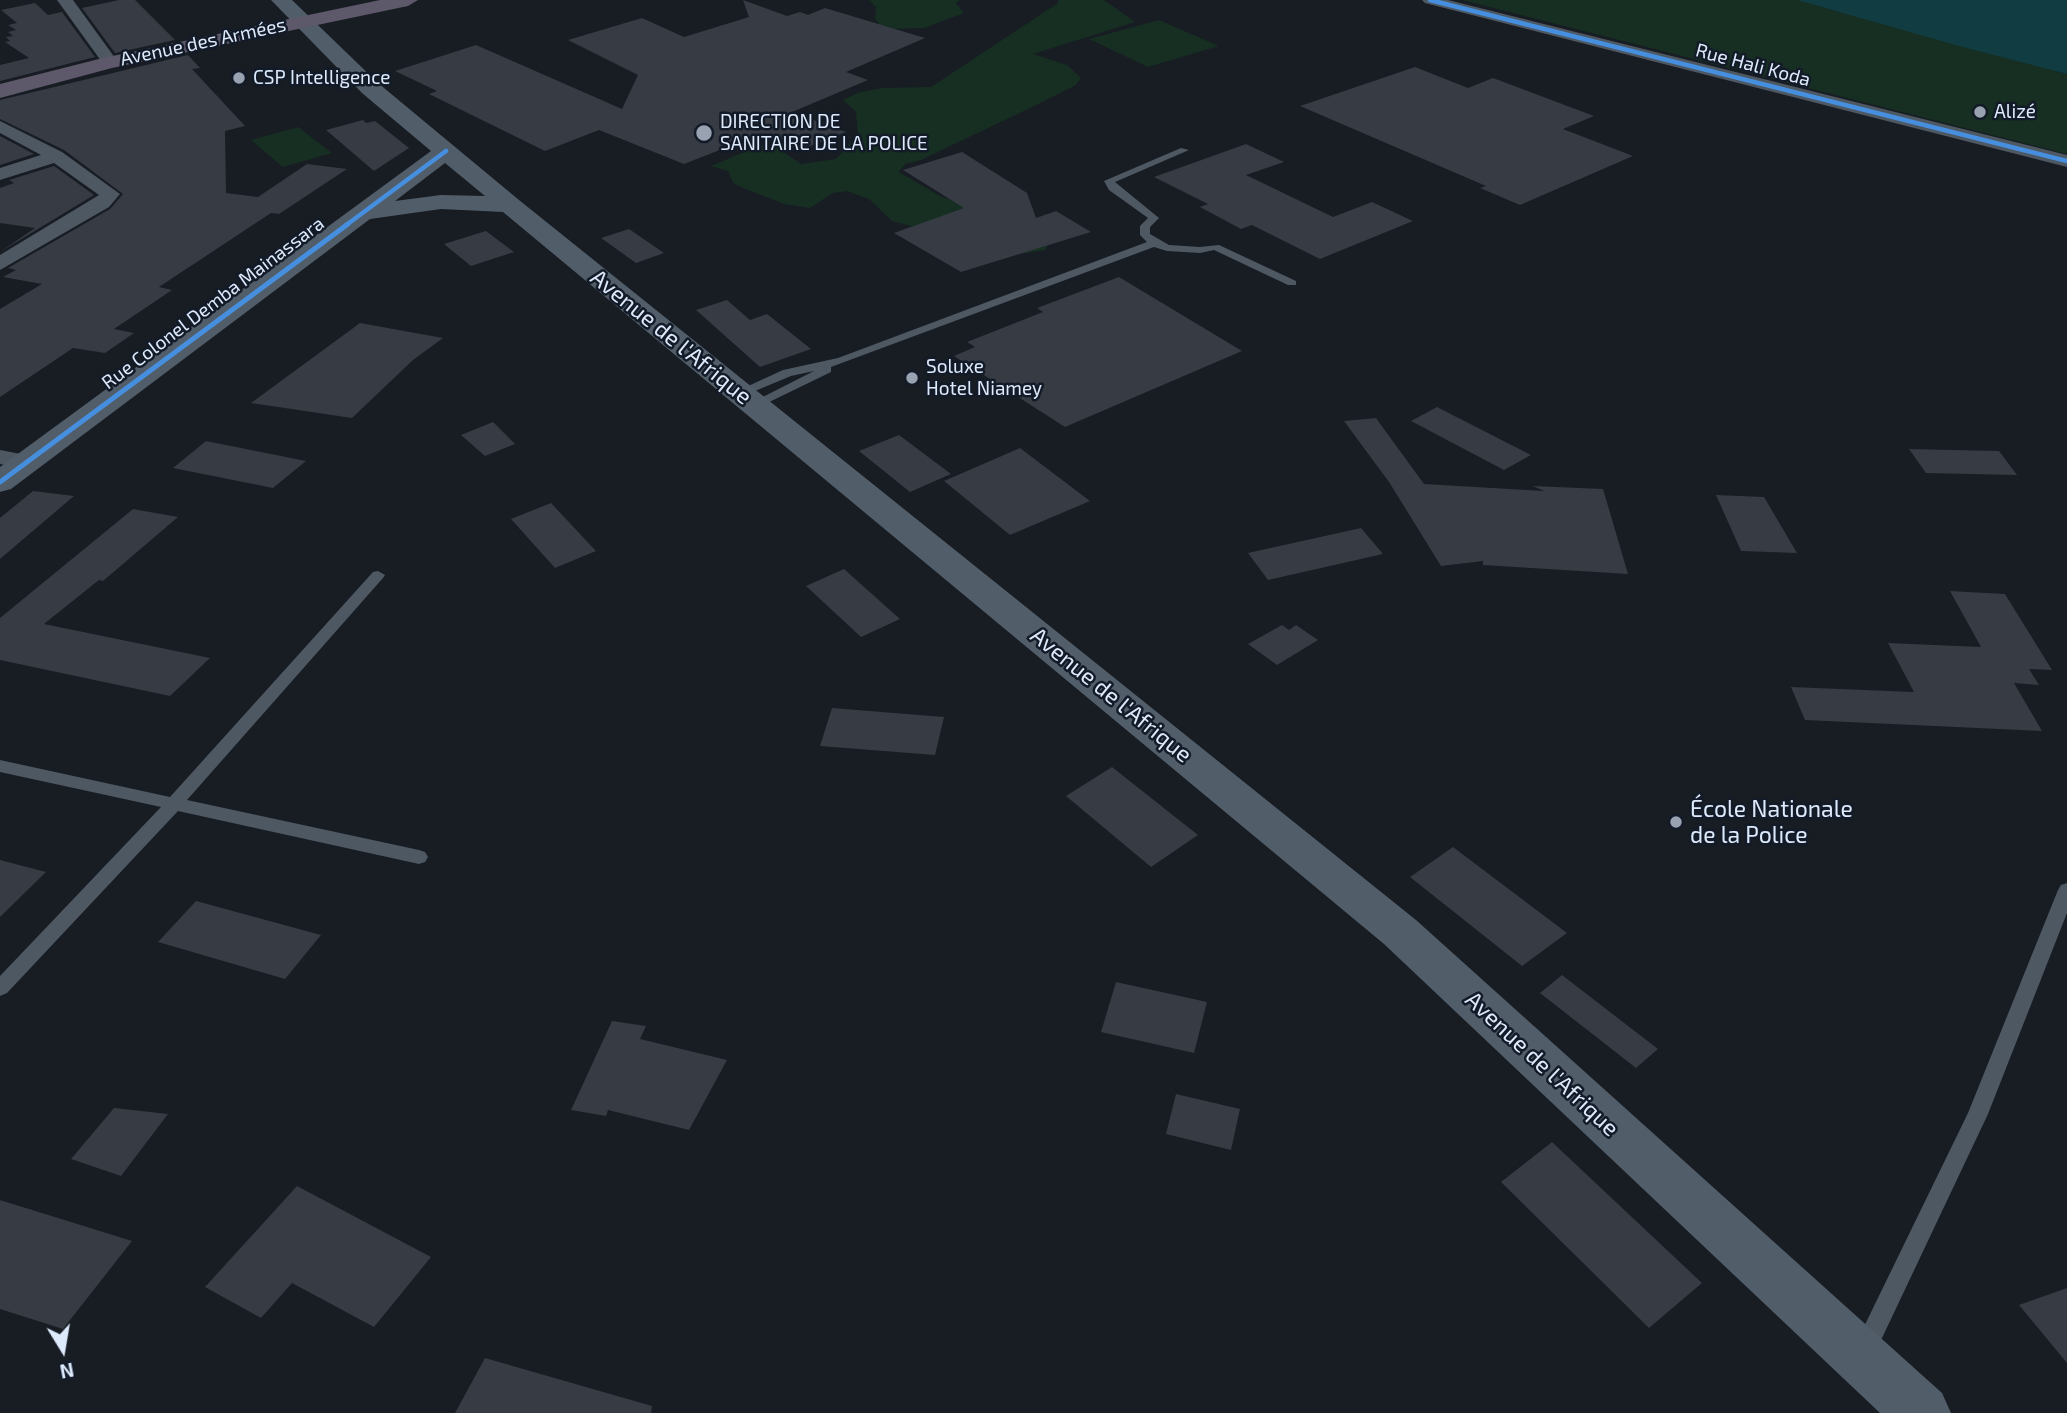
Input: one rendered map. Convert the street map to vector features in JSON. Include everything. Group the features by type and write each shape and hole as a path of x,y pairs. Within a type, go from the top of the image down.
{"highway":[{"name":"Avenue des Armées","path":"0,83 293,12 372,0"},
{"name":"Avenue des Armées","path":"293,12 408,0"},
{"name":"Avenue des Armées","path":"0,91 108,58"}],"main road":[{"name":"Avenue de l'Afrique","path":"293,12 370,88 510,205 1399,932 1860,1359 1922,1413"},
{"name":"Rue Colonel Demba Mainassara","path":"0,482 14,459 446,151"},
{"path":"392,191 443,177 478,178"},
{"path":"360,214 442,202 510,205"}],"street":[{"path":"65,0 108,58"},
{"name":"Rue Hali Koda","path":"1430,0 2067,161"},
{"path":"0,126 56,156 110,194 108,198 0,264"},
{"path":"0,174 56,156"}],"lane":[{"path":"1184,150 1109,181 1112,188 1154,218 1145,226 1144,235 1154,243 1183,251 1215,247 1292,283"},
{"path":"746,399 787,373 841,361 1154,243"},
{"path":"746,399 802,384 841,361"},
{"path":"0,988 173,805 378,575"},
{"path":"0,766 419,857"},
{"path":"1860,1359 1978,1114 2067,890"}],"green space":[{"path":"869,0 960,0 956,3 964,13 924,28 883,29 875,19 876,7"},
{"path":"1058,0 1104,0 1135,22 1033,54 1067,65 1081,78 1076,85 1028,109 921,160 905,164 899,172 940,196 996,216 1048,245 1046,250 1019,254 892,221 869,199 847,191 833,193 810,208 784,204 733,183 728,171 711,166 760,145 776,147 801,164 836,159 858,134 856,112 843,100 860,92 883,88 931,87 1058,3"},
{"path":"1462,0 1797,0 2067,74 2067,154"},
{"path":"1159,20 1219,46 1148,67 1089,39"},
{"path":"298,127 332,153 283,167 251,140"}],"water":[{"path":"1797,0 2067,0 2067,74 1959,46"}],"building":[{"path":"119,0 135,0 175,40 115,53 82,8"},
{"path":"743,0 787,16 800,12 808,15 825,8 925,38 846,72 868,80 792,112 846,132 800,150 758,135 684,164 599,130 545,151 429,94 437,91 395,71 476,45 622,109 638,75 568,40 642,18 684,37 749,17"},
{"path":"35,3 48,15 62,12 95,57 0,81 0,65 29,58 5,42 10,41 6,37 13,36 8,32 16,30 8,25 17,23 1,10"},
{"path":"188,55 200,68 192,69 245,126 225,131 226,193 258,197 307,164 347,169 279,214 271,213 159,287 172,290 114,329 134,333 105,353 73,348 0,397 0,309 42,284 3,277 16,270 8,268 110,209 123,194 64,150 0,119 0,100"},
{"path":"1415,67 1468,88 1493,78 1594,116 1563,129 1633,156 1520,205 1480,188 1486,186 1300,106"},
{"path":"363,120 366,123 375,121 409,148 374,171 326,130"},
{"path":"0,136 34,154 0,165"},
{"path":"1246,144 1284,162 1246,175 1333,217 1372,202 1413,221 1320,259 1252,225 1241,229 1200,207 1208,204 1154,177"},
{"path":"962,152 1027,193 1036,218 1056,211 1091,232 961,272 894,233 964,208 903,170"},
{"path":"54,166 94,195 0,252 35,228 0,223 0,188 14,183 9,180"},
{"path":"629,229 664,253 636,263 601,238"},
{"path":"486,231 514,252 471,266 444,244"},
{"path":"1119,277 1242,351 1065,427 954,356 975,347 967,342 1043,312 1037,308"},
{"path":"727,300 750,320 767,314 811,349 760,367 696,310"},
{"path":"360,323 443,338 413,360 352,418 251,403"},
{"path":"1437,407 1531,455 1504,470 1411,421"},
{"path":"1376,418 1424,484 1544,491 1533,486 1603,489 1628,574 1483,565 1483,561 1441,566 1389,482 1344,421"},
{"path":"493,422 515,444 485,456 461,435"},
{"path":"899,435 951,474 910,492 859,451"},
{"path":"206,441 306,461 273,488 173,468"},
{"path":"1020,448 1090,501 1010,535 944,481"},
{"path":"1909,449 1999,451 2017,475 1926,473"},
{"path":"33,491 74,496 0,559 0,518"},
{"path":"1716,495 1764,497 1797,553 1741,551"},
{"path":"551,503 596,551 555,568 511,519"},
{"path":"133,509 178,517 103,581 99,580 44,624 210,658 170,696 0,660 0,618"},
{"path":"1361,528 1383,554 1268,580 1248,553"},
{"path":"844,569 900,619 861,637 806,586"},
{"path":"1950,591 2005,594 2052,670 2029,669 2039,685 2014,683 2042,731 1805,720 1791,687 1914,692 1888,643 1981,647"},
{"path":"1282,625 1289,630 1296,625 1318,640 1277,665 1248,644"},
{"path":"832,708 944,717 935,755 820,746"},
{"path":"1112,767 1198,835 1151,867 1066,796"},
{"path":"1453,847 1567,933 1522,966 1410,877"},
{"path":"0,860 46,872 0,917"},
{"path":"196,901 321,935 285,979 158,942"},
{"path":"1562,975 1658,1049 1636,1068 1540,993"},
{"path":"1116,982 1207,1002 1194,1053 1101,1032"},
{"path":"612,1021 646,1026 640,1039 727,1060 689,1130 608,1110 606,1116 571,1110"},
{"path":"1176,1094 1240,1109 1231,1150 1166,1134"},
{"path":"114,1108 168,1114 121,1176 71,1159"},
{"path":"1552,1142 1702,1283 1649,1328 1501,1182"},
{"path":"297,1186 431,1257 374,1327 292,1283 261,1318 205,1287"},
{"path":"0,1200 132,1241 63,1329 0,1309"},
{"path":"2067,1288 2067,1363 2019,1305"},
{"path":"485,1358 652,1406 651,1413 455,1413"}],"cycle path":[{"path":"1430,0 2067,161"},
{"path":"0,482 446,151"}],"place":[{"name":"CSP Intelligence","path":"239,78"},
{"name":"Alizé","path":"1980,112"},
{"name":"DIRECTION DE SANITAIRE DE LA POLICE","path":"704,133"},
{"name":"Soluxe Hotel Niamey","path":"912,378"},
{"name":"École Nationale de la Police","path":"1676,822"}]}
